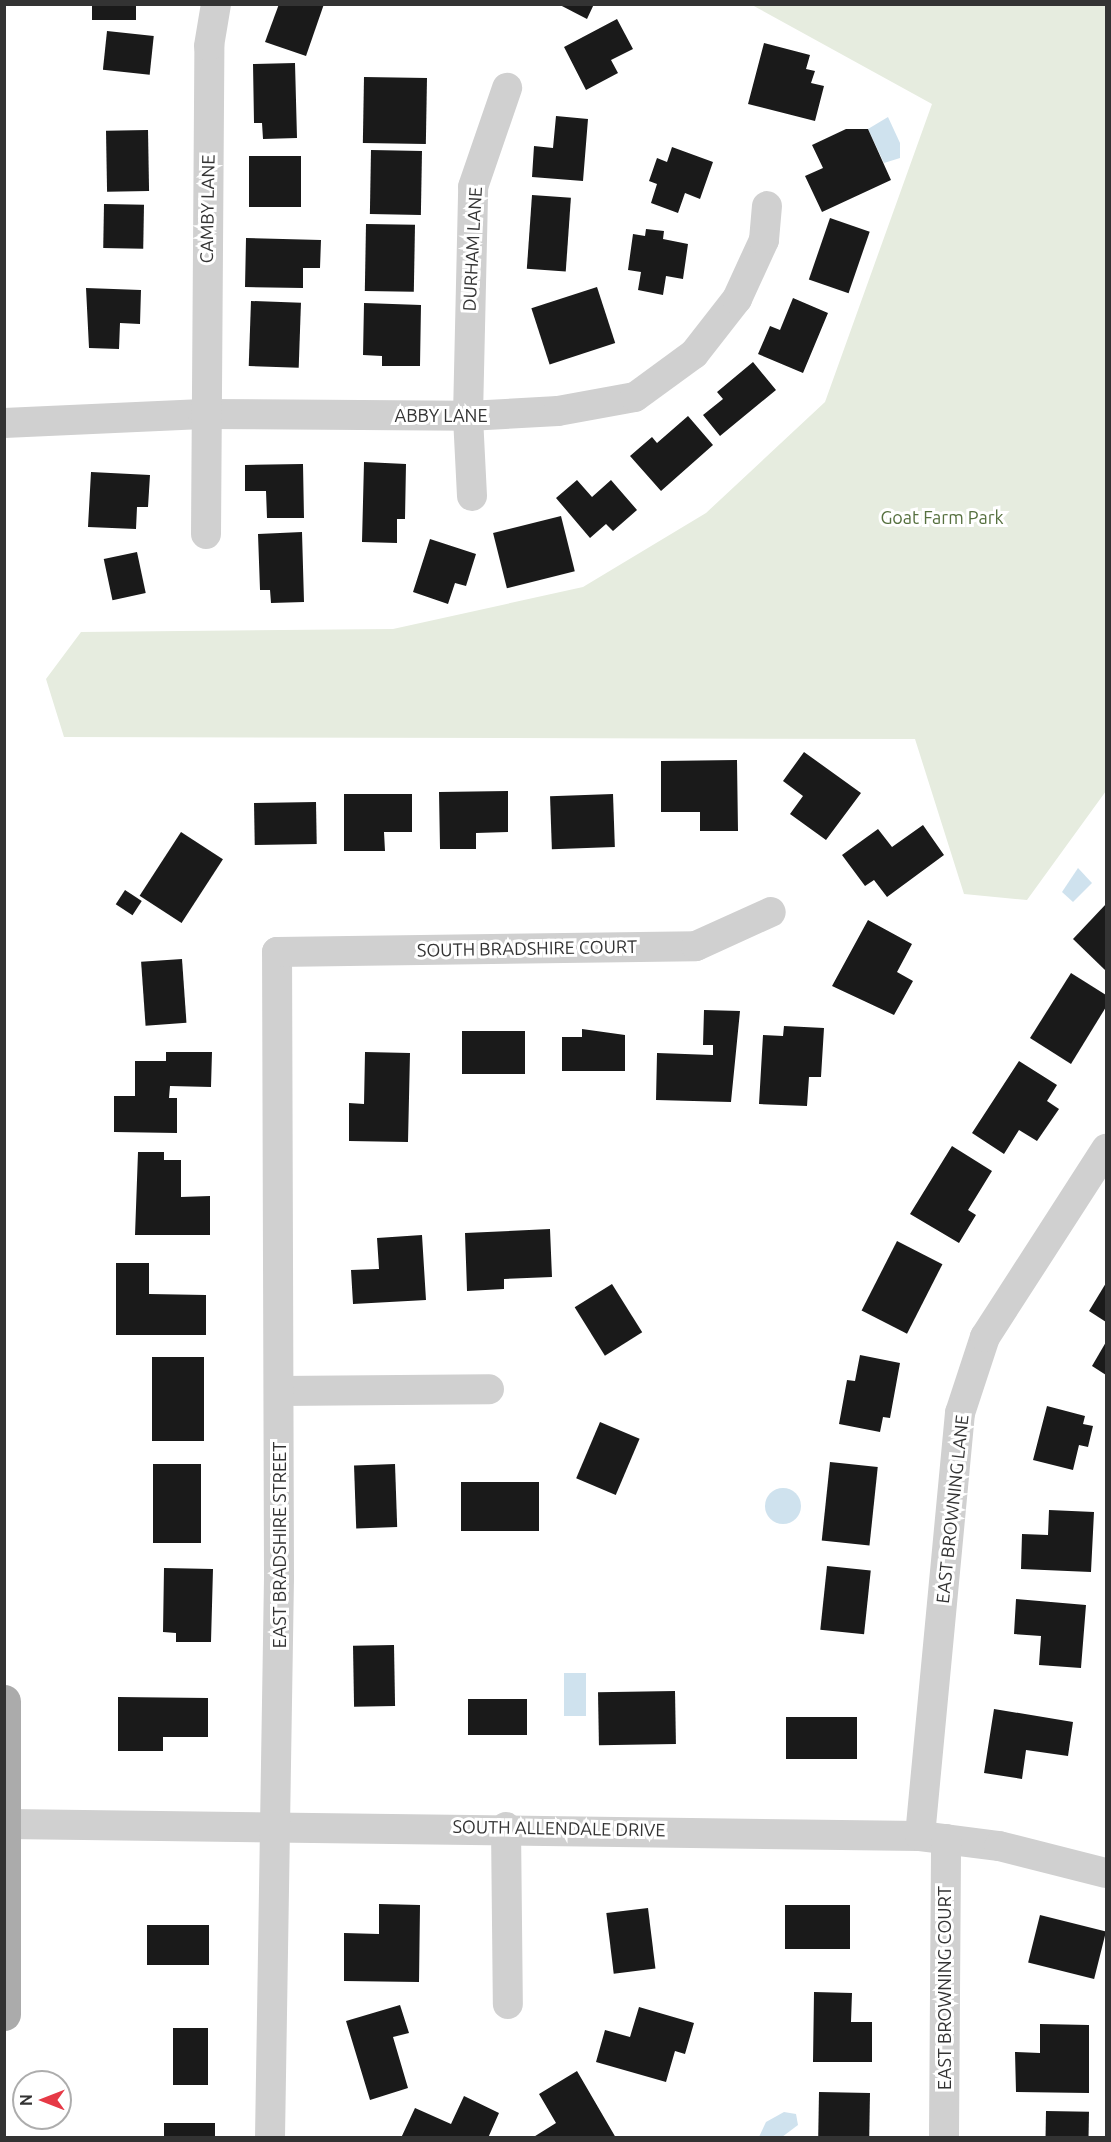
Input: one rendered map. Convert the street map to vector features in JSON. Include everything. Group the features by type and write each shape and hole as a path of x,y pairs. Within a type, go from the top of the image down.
{"main road":[{"path":"4,1701 7,1824 4,2014"}],"street":[{"name":"CAMBY LANE","path":"206,534 203,414 209,46 216,4"},
{"name":"DURHAM LANE","path":"472,496 468,416 473,187 507,88"},
{"name":"ABBY LANE","path":"4,423 203,414 468,416 558,411 635,397 694,354 737,299 764,240 767,206"},
{"name":"SOUTH BRADSHIRE COURT","path":"277,952 696,946 771,912"},
{"name":"EAST BRADSHIRE STREET","path":"270,2138 280,1391 277,952"},
{"name":"EAST BROWNING LANE","path":"933,1838 960,1413 985,1337 1107,1149"},
{"path":"280,1391 489,1389"},
{"name":"SOUTH ALLENDALE DRIVE","path":"7,1824 506,1827 933,1838 1107,1873"},
{"path":"506,1827 508,2004"},
{"name":"EAST BROWNING COURT","path":"933,1838 944,2138"}],"green space":[{"name":"Goat Farm Park","path":"752,5 1106,5 1106,791 1027,900 964,894 915,739 64,737 46,679 81,632 393,629 583,587 706,513 825,402 932,104"}],"water":[{"path":"888,117 900,143 900,158 884,163 868,129"},
{"path":"1078,868 1092,883 1073,902 1062,892"},
{"path":"783,1488 795,1494 801,1506 795,1518 783,1524 771,1518 765,1506 771,1494"},
{"path":"564,1673 586,1673 586,1716 564,1716"},
{"path":"784,2112 796,2114 798,2125 782,2137 759,2137 766,2122"}],"building":[{"path":"92,4 136,4 136,20 92,20"},
{"path":"279,4 324,4 306,56 265,42"},
{"path":"558,4 594,4 587,19"},
{"path":"617,19 633,49 611,60 618,73 586,90 564,47"},
{"path":"107,31 154,36 150,75 103,70"},
{"path":"764,43 810,55 806,69 815,71 811,83 824,86 815,121 748,104"},
{"path":"295,63 297,138 263,139 262,123 254,123 253,64"},
{"path":"364,77 427,78 426,144 363,143"},
{"path":"556,116 588,119 583,181 532,177 534,146 553,148"},
{"path":"846,129 868,129 891,180 822,212 805,176 823,168 812,145"},
{"path":"148,130 149,191 107,192 106,131"},
{"path":"672,147 713,162 700,199 685,193 678,213 651,203 657,184 649,181 657,158 667,162"},
{"path":"371,150 422,151 421,215 370,214"},
{"path":"249,156 301,156 301,207 249,207"},
{"path":"532,195 571,198 566,272 527,269"},
{"path":"104,204 144,205 143,249 103,248"},
{"path":"830,218 870,232 849,293 809,279"},
{"path":"366,224 415,225 414,292 365,291"},
{"path":"646,229 664,231 663,239 688,244 683,279 666,276 663,295 638,290 641,272 628,270 633,234 645,236"},
{"path":"246,238 321,240 320,268 303,268 303,288 245,287"},
{"path":"597,287 615,343 550,364 531,308"},
{"path":"86,288 141,290 140,324 120,323 119,349 89,348"},
{"path":"793,298 828,313 803,373 758,354 770,326 780,330"},
{"path":"251,301 301,303 299,368 249,366"},
{"path":"364,303 421,305 420,366 382,366 382,356 363,355"},
{"path":"753,362 776,390 720,436 703,415 723,399 717,392"},
{"path":"688,416 713,445 661,491 630,456 652,437 657,443"},
{"path":"364,462 406,464 405,519 397,519 397,543 362,542"},
{"path":"303,464 304,518 267,518 266,491 245,491 245,465"},
{"path":"91,472 150,475 148,507 137,507 136,529 88,527"},
{"path":"577,480 592,497 611,480 637,510 613,531 606,524 590,538 556,498"},
{"path":"561,516 575,571 507,588 493,533"},
{"path":"302,532 304,602 271,603 270,590 260,590 258,534"},
{"path":"430,539 476,554 466,586 455,583 448,604 413,592"},
{"path":"137,552 146,593 112,600 104,559"},
{"path":"804,752 861,793 826,840 790,814 803,796 783,781"},
{"path":"737,760 738,831 700,831 700,812 661,812 661,761"},
{"path":"508,791 508,832 476,833 476,849 440,849 439,792"},
{"path":"344,794 412,794 412,832 384,832 385,851 344,851"},
{"path":"613,794 615,847 552,849 550,796"},
{"path":"316,802 317,844 255,845 254,803"},
{"path":"923,825 944,855 887,897 874,880 865,886 842,855 878,829 892,847"},
{"path":"181,832 223,859 182,923 140,896"},
{"path":"125,890 142,901 133,915 116,904"},
{"path":"1106,904 1106,971 1073,939"},
{"path":"868,920 912,944 897,972 913,981 894,1015 832,986"},
{"path":"182,959 186,1023 146,1026 141,962"},
{"path":"1071,973 1106,995 1106,1007 1071,1064 1030,1038"},
{"path":"704,1010 740,1011 731,1102 656,1100 657,1053 713,1055 713,1045 703,1045"},
{"path":"784,1026 824,1028 821,1077 809,1077 807,1106 759,1104 763,1035 783,1036"},
{"path":"582,1029 625,1035 625,1071 562,1071 562,1037 582,1037"},
{"path":"462,1031 525,1031 525,1074 462,1074"},
{"path":"166,1052 212,1052 211,1087 170,1086 169,1098 177,1098 177,1133 114,1132 114,1096 135,1096 135,1061 166,1061"},
{"path":"365,1052 410,1053 408,1142 349,1141 349,1103 364,1104"},
{"path":"1019,1061 1057,1085 1047,1101 1059,1109 1037,1141 1019,1130 1004,1154 972,1133"},
{"path":"952,1146 992,1171 968,1210 976,1215 959,1243 910,1214"},
{"path":"138,1152 164,1152 164,1160 181,1160 181,1197 210,1196 210,1235 135,1235"},
{"path":"550,1229 552,1277 504,1279 504,1289 467,1291 465,1233"},
{"path":"422,1235 426,1300 353,1304 351,1270 379,1269 377,1238"},
{"path":"897,1241 942,1264 907,1334 862,1310"},
{"path":"116,1263 149,1263 149,1294 206,1295 206,1335 116,1335"},
{"path":"1106,1283 1106,1322 1089,1311"},
{"path":"612,1284 642,1332 605,1356 575,1307"},
{"path":"1106,1342 1106,1375 1092,1366"},
{"path":"860,1355 900,1363 890,1418 883,1417 880,1432 839,1424 847,1380 855,1381"},
{"path":"152,1357 204,1357 204,1441 152,1441"},
{"path":"1047,1406 1085,1416 1083,1424 1093,1426 1088,1447 1079,1445 1073,1470 1033,1460"},
{"path":"600,1422 640,1439 616,1495 576,1478"},
{"path":"830,1462 878,1467 869,1546 822,1541"},
{"path":"153,1464 201,1464 201,1543 153,1543"},
{"path":"395,1464 397,1527 356,1528 354,1465"},
{"path":"461,1482 539,1482 539,1531 461,1531"},
{"path":"1049,1510 1094,1512 1091,1572 1021,1569 1022,1534 1048,1535"},
{"path":"827,1566 871,1571 864,1634 820,1630"},
{"path":"164,1568 213,1569 211,1642 176,1642 176,1633 163,1632"},
{"path":"1016,1599 1086,1605 1081,1668 1039,1665 1041,1636 1014,1634"},
{"path":"394,1645 395,1706 354,1707 353,1646"},
{"path":"675,1691 676,1744 599,1745 598,1692"},
{"path":"118,1697 208,1698 208,1737 163,1737 163,1751 118,1751"},
{"path":"468,1699 527,1699 527,1735 468,1735"},
{"path":"994,1709 1073,1722 1068,1756 1026,1750 1022,1779 984,1773"},
{"path":"786,1717 857,1717 857,1759 786,1759"},
{"path":"379,1904 420,1905 419,1982 344,1981 344,1933 379,1934"},
{"path":"785,1905 850,1905 850,1949 785,1949"},
{"path":"648,1908 655,1969 614,1974 606,1913"},
{"path":"1040,1915 1106,1931 1094,1979 1028,1963"},
{"path":"147,1925 209,1925 209,1965 147,1965"},
{"path":"814,1992 852,1993 851,2022 872,2022 872,2062 813,2062"},
{"path":"400,2005 409,2033 393,2037 408,2088 370,2100 346,2021"},
{"path":"639,2007 694,2023 685,2054 675,2051 666,2082 596,2062 605,2030 630,2037"},
{"path":"1040,2024 1089,2025 1089,2093 1016,2092 1015,2052 1040,2053"},
{"path":"173,2028 208,2028 208,2085 173,2085"},
{"path":"577,2071 616,2138 532,2138 556,2123 539,2094"},
{"path":"819,2092 870,2093 869,2138 818,2138"},
{"path":"464,2096 499,2113 488,2138 401,2138 415,2108 451,2124"},
{"path":"1046,2111 1089,2112 1089,2138 1046,2138"},
{"path":"164,2123 215,2123 215,2138 164,2138"}]}
